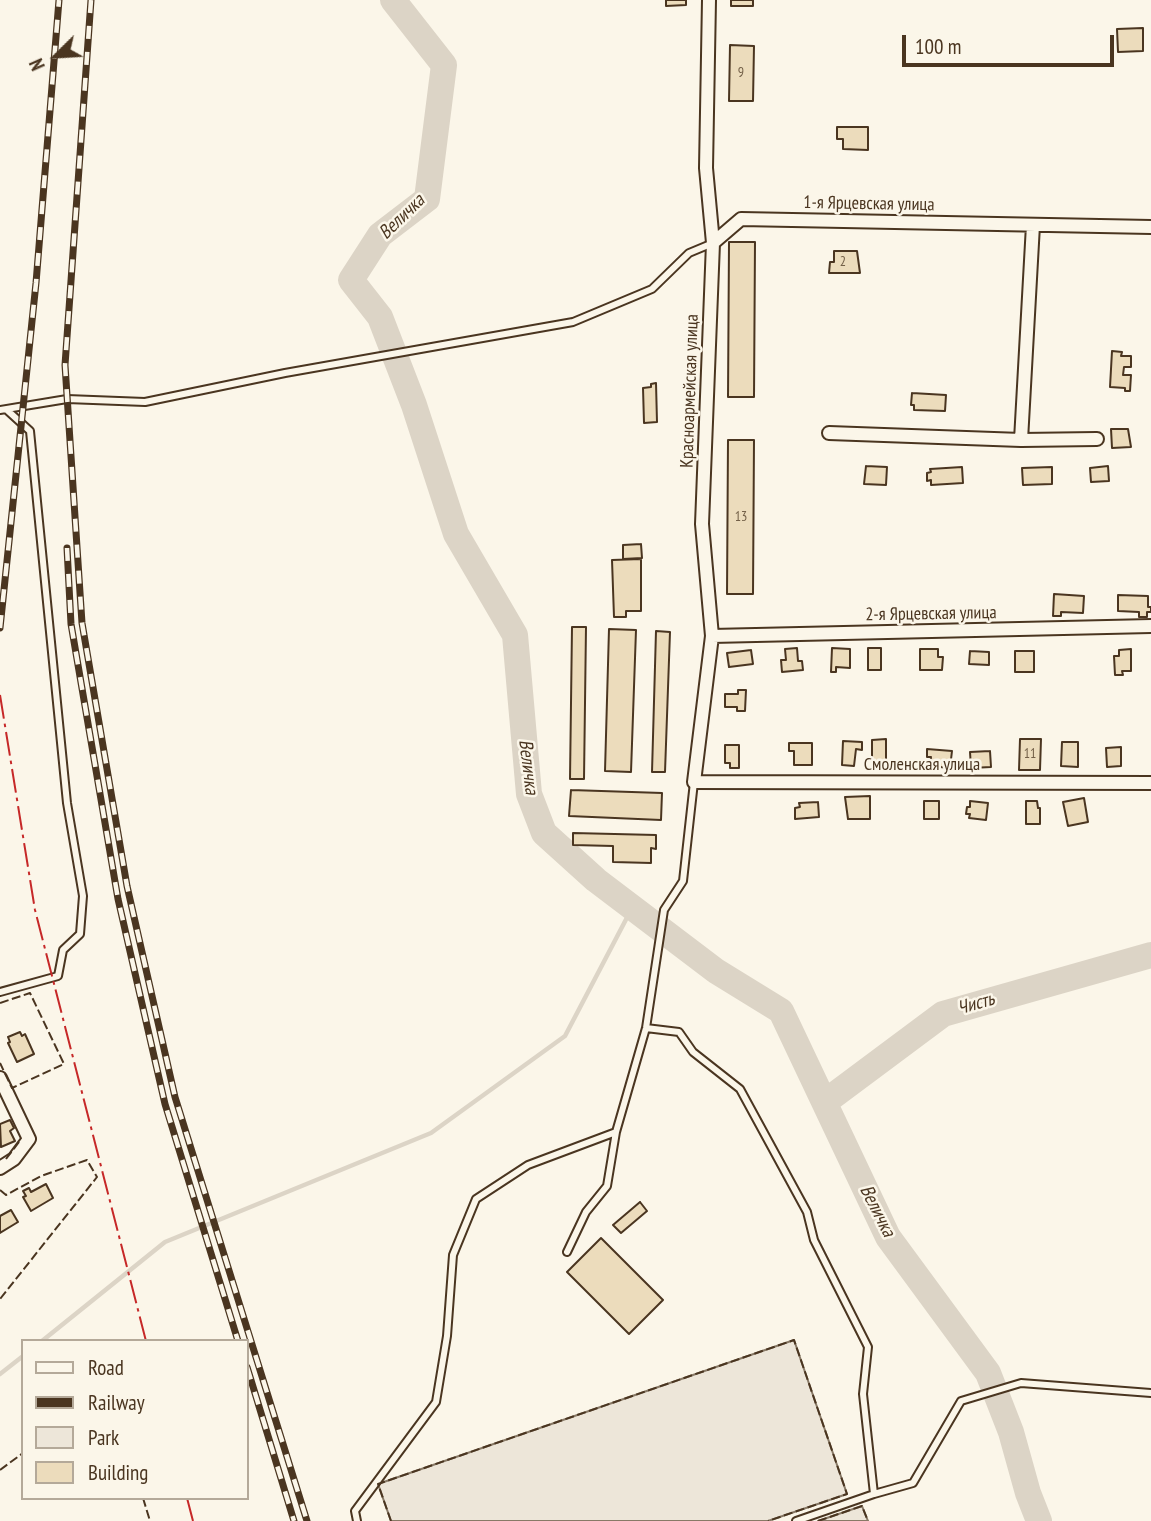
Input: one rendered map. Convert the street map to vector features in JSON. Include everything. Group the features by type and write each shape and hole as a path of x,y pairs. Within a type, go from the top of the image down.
{"street":[{"name":"Красноармейская улица","path":"694,782 712,636 702,524 713,243 706,168 709,0"},
{"name":"1-я Ярцевская улица","path":"713,243 741,219 1151,227"},
{"path":"1021,440 1033,225"},
{"path":"829,433 1021,440 1097,439"},
{"name":"2-я Ярцевская улица","path":"712,636 1151,626"},
{"name":"Смоленская улица","path":"694,782 1151,783"},
{"path":"0,1078 29,1139 14,1159 0,1168"}],"lane":[{"path":"3,410 67,399 145,402 285,373 573,322 652,289 690,253 713,243"},
{"path":"0,992 58,976 63,950 80,934 83,896 67,803 30,431 3,410"},
{"path":"567,1252 586,1212 607,1186 616,1132 646,1028 664,910 683,881 694,782"},
{"path":"646,1028 679,1032 693,1052 740,1089 807,1212 814,1240 868,1347 863,1394 874,1494"},
{"path":"357,1521 355,1511 436,1402 447,1336 453,1255 476,1199 527,1165 616,1132"},
{"path":"796,1521 913,1483 961,1401 1021,1383 1151,1393"}],"green space":[{"path":"794,1340 847,1494 768,1521 391,1521 378,1484"},
{"path":"862,1506 868,1521 818,1521"}],"building":[{"path":"666,0 686,0 686,5 666,6"},
{"path":"731,0 753,0 753,6 731,6"},
{"path":"1143,28 1143,51 1118,52 1117,29"},
{"path":"730,45 754,46 753,101 729,101"},
{"path":"837,127 868,127 868,150 843,149 843,139 837,139"},
{"path":"729,242 755,242 754,397 728,397"},
{"path":"834,251 857,251 860,273 829,273 830,262 834,262"},
{"path":"1112,351 1122,352 1121,356 1131,356 1131,367 1124,367 1123,375 1131,375 1130,391 1110,387"},
{"path":"656,383 657,422 644,423 643,388"},
{"path":"912,393 946,395 945,411 914,410 914,405 911,405"},
{"path":"1111,429 1128,429 1131,447 1112,448"},
{"path":"728,440 754,440 753,594 727,594"},
{"path":"866,466 887,467 886,485 864,484"},
{"path":"1108,466 1109,481 1091,482 1090,468"},
{"path":"962,467 963,483 931,485 931,480 927,481 930,469"},
{"path":"1052,467 1052,484 1023,485 1022,468"},
{"path":"641,544 642,558 623,559 623,545"},
{"path":"641,559 641,611 626,611 626,617 614,617 612,560"},
{"path":"1054,594 1084,596 1083,613 1061,612 1061,616 1053,616"},
{"path":"1118,595 1148,596 1151,612 1147,612 1147,617 1139,617 1139,612 1118,611"},
{"path":"572,627 586,627 584,779 570,779"},
{"path":"609,629 636,630 631,772 605,771"},
{"path":"656,631 670,632 665,772 652,772"},
{"path":"797,648 798,661 802,661 803,670 782,672 781,660 786,660 785,649"},
{"path":"832,648 850,649 850,668 836,667 836,672 831,672"},
{"path":"868,648 881,648 881,670 868,670"},
{"path":"920,649 938,649 938,657 943,657 942,670 920,670"},
{"path":"1131,649 1131,671 1122,671 1123,675 1115,675 1114,656 1119,656 1119,650"},
{"path":"751,650 753,664 729,667 727,653"},
{"path":"970,651 989,652 989,665 969,664"},
{"path":"1015,651 1034,651 1034,672 1015,672"},
{"path":"738,690 746,690 745,711 737,711 737,707 725,707 725,694 738,694"},
{"path":"886,739 886,764 872,764 872,740"},
{"path":"1020,739 1041,739 1040,770 1019,770"},
{"path":"843,741 862,742 862,750 856,749 854,766 842,765"},
{"path":"1062,742 1078,742 1078,767 1061,766"},
{"path":"789,743 812,743 812,765 794,765 794,751 789,751"},
{"path":"725,745 739,745 739,768 730,768 730,763 725,763"},
{"path":"1121,747 1121,766 1107,767 1106,748"},
{"path":"927,749 952,751 950,768 930,766 931,757 927,757"},
{"path":"990,751 991,767 971,768 970,752"},
{"path":"571,790 662,793 661,820 569,816"},
{"path":"870,796 870,819 848,819 845,797"},
{"path":"1084,798 1088,822 1068,826 1063,802"},
{"path":"924,801 939,801 939,819 924,819"},
{"path":"970,801 988,803 986,820 969,818 970,814 966,814"},
{"path":"1026,801 1037,801 1040,824 1026,824"},
{"path":"818,802 819,817 795,819 795,808 800,807 799,803"},
{"path":"573,833 656,835 656,849 651,848 651,863 613,862 613,846 573,845"},
{"path":"20,1032 22,1036 25,1034 34,1054 17,1062 8,1037"},
{"path":"10,1120 14,1128 10,1131 15,1141 1,1147 0,1124"},
{"path":"46,1184 53,1198 31,1211 23,1197 26,1196 23,1191 29,1188 31,1192"},
{"path":"640,1202 647,1211 621,1233 613,1225"},
{"path":"11,1210 18,1222 0,1233 0,1216"},
{"path":"601,1238 663,1300 629,1334 567,1272"}],"waterway":[{"name":"Величка","path":"393,0 444,65 427,199 380,235 351,280 380,317 414,405 456,534 515,635 529,794 544,833 596,880 716,971 781,1011 888,1237 988,1373 1011,1432 1039,1521"},
{"path":"44,1339 165,1242 431,1133 565,1036 632,908"},
{"name":"Чисть","path":"825,1102 943,1014 1151,955"},
{"path":"0,1374 21,1358"}],"railway":[{"path":"0,628 36,283 59,0"},
{"path":"91,0 65,365 82,623 127,886 175,1097 307,1521"},
{"path":"67,548 71,624 118,899 165,1104 237,1339"},
{"path":"248,1370 294,1521"}],"fence":[{"path":"0,1003 30,993 64,1064 12,1088 0,1063"},
{"path":"6,1159 19,1142"},
{"path":"0,1190 6,1195 41,1176 87,1160 97,1177 0,1299"},
{"path":"391,1521 378,1484 794,1340 847,1494 768,1521"},
{"path":"0,1470 21,1454"},
{"path":"144,1500 150,1521"},
{"path":"818,1521 862,1506 868,1521"}],"power":[{"path":"0,695 35,910 145,1339"},
{"path":"188,1500 193,1521"}]}
